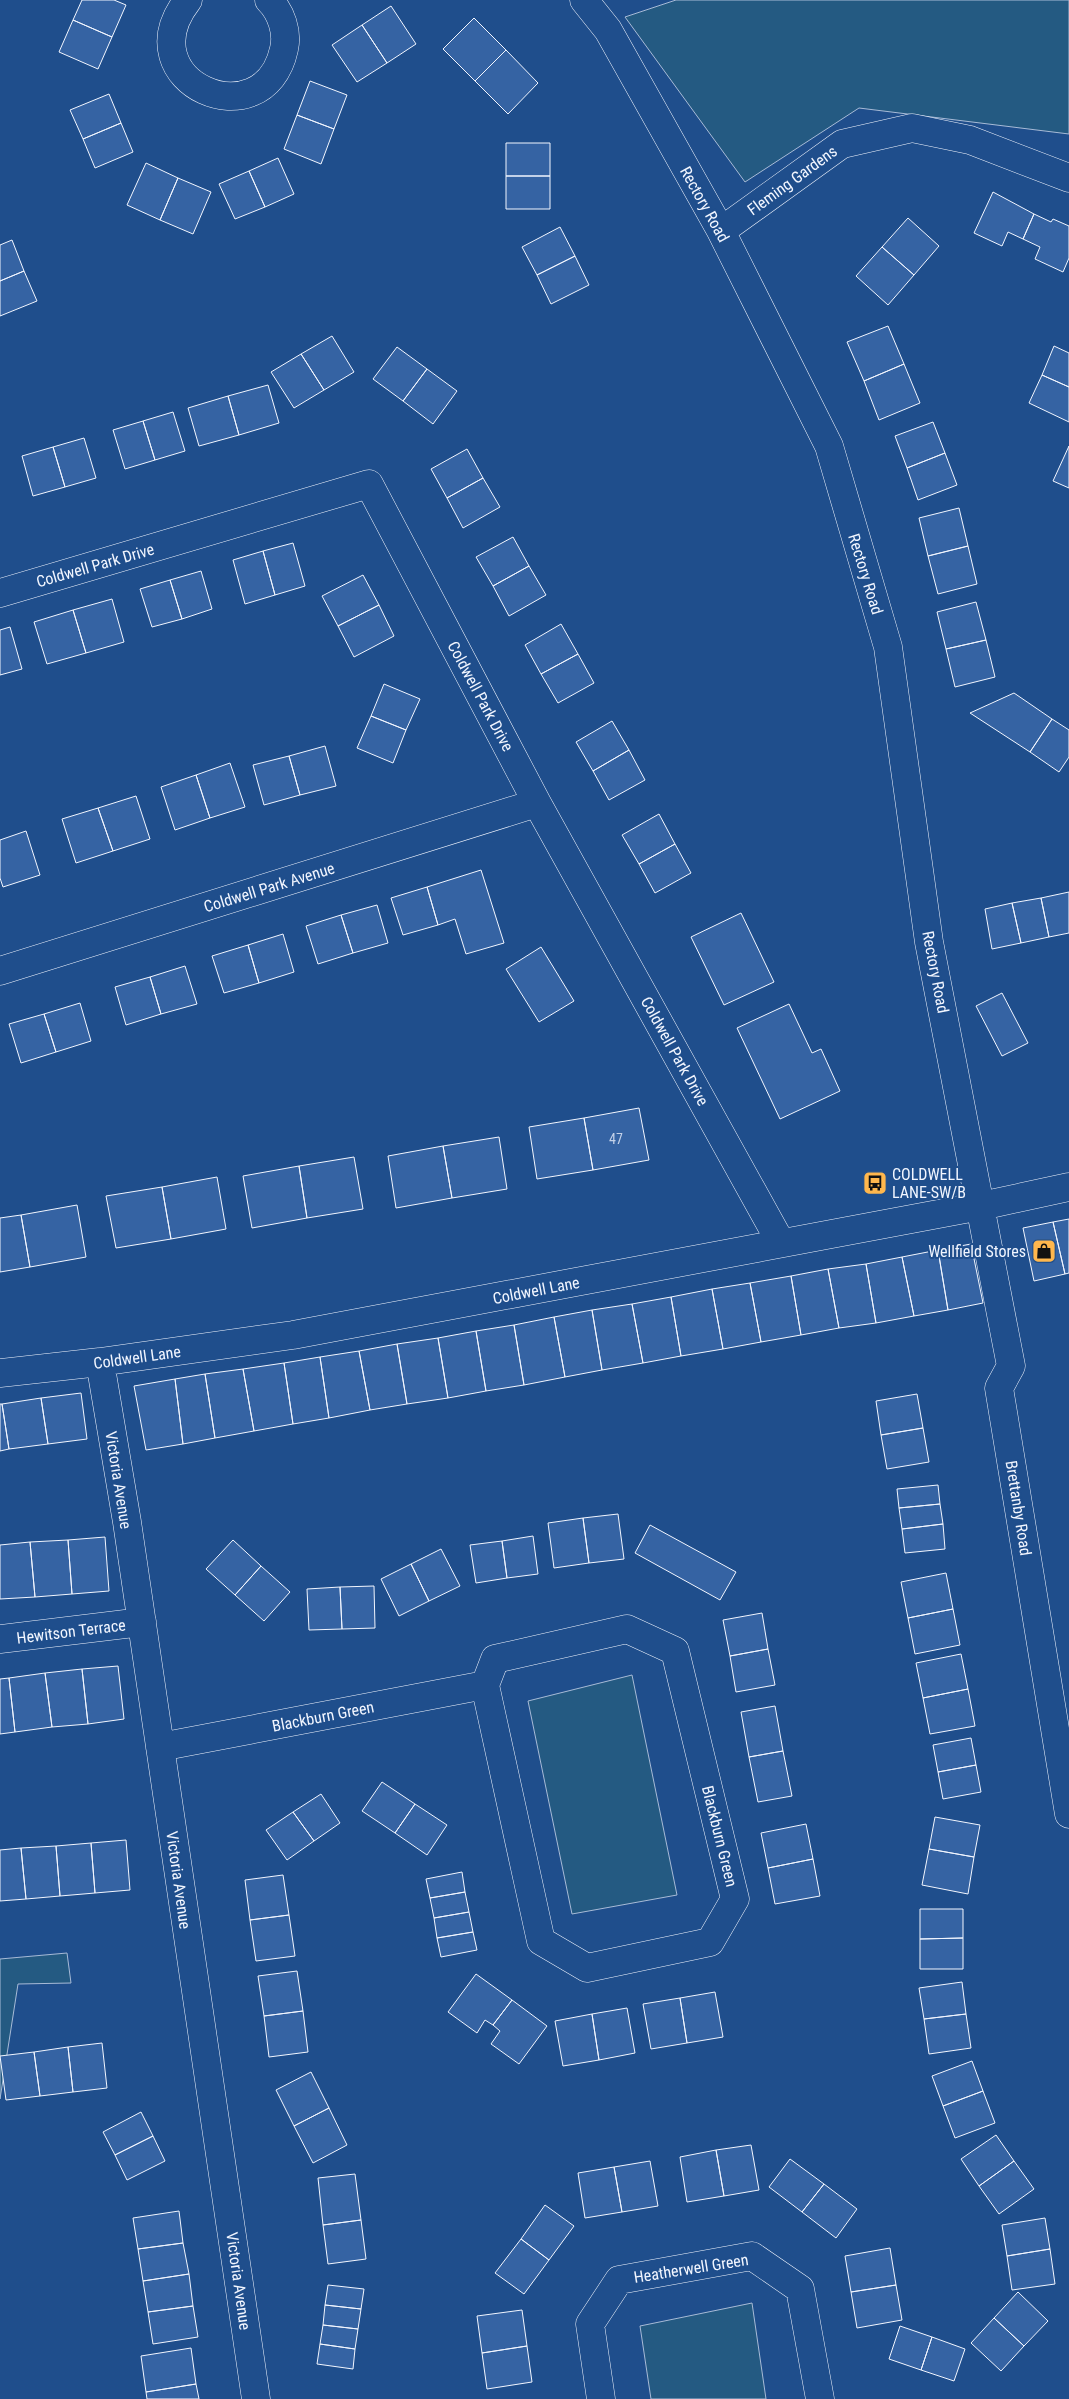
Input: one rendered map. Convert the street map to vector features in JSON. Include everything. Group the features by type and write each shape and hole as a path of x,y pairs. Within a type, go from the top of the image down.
{"street":[{"path":"188,0 178,12 171,31 172,53 180,71 187,80 203,92 223,97 250,93 266,82 281,63 285,44 282,19 269,0"},
{"name":"Rectory Road","path":"584,0 608,30 721,232 828,446 888,647 929,942 981,1206"},
{"name":"Fleming Gardens","path":"721,232 842,144 912,128 970,140 1069,178"},
{"name":"Coldwell Park Drive","path":"0,593 369,484 537,802 781,1243"},
{"name":"Coldwell Park Avenue","path":"0,971 537,802"},
{"name":"Coldwell Lane","path":"0,1373 100,1362 293,1335 981,1206 1069,1187"},
{"name":"Brettanby Road","path":"981,1206 1011,1366 999,1388 1069,1814"},
{"name":"Victoria Avenue","path":"100,1362 142,1622 256,2399"},
{"name":"Hewitson Terrace","path":"0,1640 142,1622"},
{"name":"Blackburn Green","path":"627,1629 675,1651 735,1899 710,1942 587,1968 542,1941 485,1684 495,1659 627,1629"},
{"name":"Blackburn Green","path":"160,1747 485,1684"},
{"name":"Heatherwell Green","path":"601,2399 590,2324 619,2280 752,2256 800,2289 820,2399"}],"shaded area":[{"path":"676,0 1069,0 1069,134 859,108 745,182 625,17"},
{"path":"632,1675 677,1895 572,1914 528,1701"},
{"path":"67,1953 71,1983 18,1984 0,2099 0,1959"},
{"path":"752,2303 766,2399 651,2399 640,2326"}],"building":[{"path":"82,0 114,0 126,5 112,37 73,20"},
{"path":"391,6 416,44 387,63 362,25"},
{"path":"474,18 506,50 475,81 443,49"},
{"path":"73,20 112,37 98,69 59,52"},
{"path":"362,25 387,63 357,82 332,45"},
{"path":"506,50 538,83 508,114 475,81"},
{"path":"310,81 347,95 334,129 297,115"},
{"path":"109,94 121,123 83,139 70,110"},
{"path":"297,115 334,129 321,164 284,149"},
{"path":"121,123 133,152 95,168 83,139"},
{"path":"506,143 550,143 550,176 506,176"},
{"path":"278,158 294,194 265,207 249,171"},
{"path":"146,163 178,178 160,220 127,205"},
{"path":"249,171 265,207 235,219 219,184"},
{"path":"506,176 550,176 550,209 506,209"},
{"path":"178,178 211,192 193,234 160,220"},
{"path":"993,192 1034,214 1023,239 1008,232 1002,246 974,233"},
{"path":"1034,214 1051,222 1053,219 1069,226 1069,258 1063,272 1035,259 1040,247 1023,239"},
{"path":"908,218 939,246 914,275 882,247"},
{"path":"560,227 575,256 537,275 522,247"},
{"path":"12,240 24,271 0,281 0,245"},
{"path":"882,247 914,275 888,305 856,276"},
{"path":"575,256 589,285 551,304 537,275"},
{"path":"24,271 37,301 0,316 0,281"},
{"path":"888,326 904,364 864,381 847,342"},
{"path":"332,336 354,372 324,390 301,354"},
{"path":"1054,346 1069,353 1069,387 1042,375"},
{"path":"397,347 427,369 403,401 373,379"},
{"path":"301,354 324,390 294,408 271,372"},
{"path":"904,364 920,403 879,420 864,381"},
{"path":"427,369 457,391 433,424 403,401"},
{"path":"1042,375 1069,387 1069,422 1029,403"},
{"path":"268,385 279,423 239,435 228,396"},
{"path":"228,396 239,435 199,446 188,408"},
{"path":"173,412 185,451 155,460 143,421"},
{"path":"143,421 155,460 125,469 113,430"},
{"path":"933,422 945,453 907,468 895,436"},
{"path":"84,438 96,478 65,487 53,447"},
{"path":"1069,446 1069,488 1053,481"},
{"path":"53,447 65,487 33,496 22,456"},
{"path":"467,449 483,478 447,498 431,469"},
{"path":"945,453 957,485 918,500 907,468"},
{"path":"483,478 500,507 463,528 447,498"},
{"path":"959,508 968,546 928,556 919,518"},
{"path":"513,537 529,566 493,586 476,557"},
{"path":"293,543 305,586 275,595 263,551"},
{"path":"968,546 977,584 938,594 928,556"},
{"path":"263,551 275,595 245,604 233,560"},
{"path":"529,566 546,595 509,616 493,586"},
{"path":"201,571 212,609 182,619 170,580"},
{"path":"363,575 379,605 338,626 322,596"},
{"path":"170,580 182,619 152,627 140,589"},
{"path":"112,599 124,642 86,653 73,610"},
{"path":"976,602 986,640 946,649 937,612"},
{"path":"379,605 394,636 354,657 338,626"},
{"path":"73,610 86,653 47,664 34,622"},
{"path":"561,624 578,654 541,674 525,645"},
{"path":"10,627 22,669 0,675 0,630"},
{"path":"986,640 995,677 955,687 946,649"},
{"path":"578,654 594,683 558,703 541,674"},
{"path":"384,684 420,699 406,730 371,716"},
{"path":"1014,693 1052,719 1030,752 970,713"},
{"path":"371,716 406,730 393,763 357,748"},
{"path":"1052,719 1069,730 1069,757 1059,772 1030,752"},
{"path":"612,721 629,750 593,771 576,742"},
{"path":"325,746 336,786 300,795 289,756"},
{"path":"629,750 645,780 609,800 593,771"},
{"path":"289,756 300,795 264,805 253,765"},
{"path":"230,763 245,807 210,818 196,775"},
{"path":"196,775 210,818 175,830 161,787"},
{"path":"136,796 150,839 113,851 98,808"},
{"path":"98,808 113,851 76,863 62,819"},
{"path":"659,814 675,844 639,864 622,835"},
{"path":"26,831 40,875 3,887 0,878 0,840"},
{"path":"675,844 691,873 655,893 639,864"},
{"path":"481,870 504,943 466,954 455,919 438,925 427,887"},
{"path":"427,887 438,925 403,935 391,898"},
{"path":"1069,892 1069,933 1049,937 1041,898"},
{"path":"1041,898 1049,937 1021,943 1012,903"},
{"path":"1012,903 1021,943 992,949 985,909"},
{"path":"377,905 388,943 353,953 341,915"},
{"path":"741,913 774,982 724,1005 691,937"},
{"path":"341,915 353,953 318,964 306,926"},
{"path":"283,934 294,972 259,983 248,945"},
{"path":"248,945 259,983 224,993 212,956"},
{"path":"541,947 574,1001 539,1022 506,969"},
{"path":"185,966 197,1004 161,1014 150,977"},
{"path":"150,977 161,1014 126,1025 115,987"},
{"path":"1002,993 1028,1043 1002,1056 976,1006"},
{"path":"80,1003 91,1041 56,1052 44,1014"},
{"path":"789,1004 812,1053 821,1049 840,1091 780,1119 737,1028"},
{"path":"44,1014 56,1052 21,1063 9,1024"},
{"path":"639,1108 649,1160 593,1170 584,1118"},
{"path":"584,1118 593,1170 537,1179 529,1127"},
{"path":"499,1137 507,1189 452,1198 443,1146"},
{"path":"443,1146 452,1198 396,1208 388,1156"},
{"path":"354,1157 363,1209 307,1218 299,1166"},
{"path":"299,1166 307,1218 252,1228 243,1176"},
{"path":"217,1177 226,1229 171,1239 162,1187"},
{"path":"162,1187 171,1239 116,1248 106,1196"},
{"path":"77,1205 86,1257 30,1267 21,1215"},
{"path":"21,1215 30,1267 0,1272 0,1218"},
{"path":"1069,1219 1069,1273 1065,1274 1053,1222"},
{"name":"Wellfield Stores","path":"1053,1222 1065,1274 1034,1281 1023,1228"},
{"path":"971,1244 983,1303 948,1310 938,1250"},
{"path":"938,1250 948,1310 914,1316 902,1257"},
{"path":"902,1257 914,1316 876,1323 866,1264"},
{"path":"866,1264 876,1323 839,1328 828,1269"},
{"path":"828,1269 839,1328 801,1335 791,1276"},
{"path":"791,1276 801,1335 761,1342 750,1283"},
{"path":"750,1283 761,1342 723,1349 712,1289"},
{"path":"712,1289 723,1349 681,1356 671,1297"},
{"path":"671,1297 681,1356 643,1363 632,1304"},
{"path":"632,1304 643,1363 602,1370 592,1310"},
{"path":"592,1310 602,1370 565,1377 554,1317"},
{"path":"554,1317 565,1377 524,1385 514,1325"},
{"path":"514,1325 524,1385 486,1391 476,1331"},
{"path":"476,1331 486,1391 448,1398 438,1338"},
{"path":"438,1338 448,1398 407,1404 397,1344"},
{"path":"397,1344 407,1404 370,1410 359,1351"},
{"path":"359,1351 370,1410 329,1418 320,1357"},
{"path":"320,1357 329,1418 293,1424 284,1363"},
{"path":"284,1363 293,1424 254,1431 243,1369"},
{"path":"243,1369 254,1431 215,1438 205,1374"},
{"path":"205,1374 215,1438 183,1444 175,1379"},
{"path":"175,1379 183,1444 146,1450 134,1386"},
{"path":"81,1393 87,1439 48,1444 41,1398"},
{"path":"917,1394 923,1428 881,1435 876,1401"},
{"path":"41,1398 48,1444 9,1449 2,1404"},
{"path":"0,1404 2,1404 9,1449 0,1451"},
{"path":"923,1428 929,1462 887,1469 881,1435"},
{"path":"938,1485 940,1504 899,1508 897,1489"},
{"path":"940,1504 943,1524 902,1529 899,1508"},
{"path":"618,1514 624,1559 589,1563 583,1518"},
{"path":"583,1518 589,1563 554,1568 548,1523"},
{"path":"943,1524 945,1549 905,1553 902,1529"},
{"path":"650,1525 736,1572 720,1600 635,1553"},
{"path":"533,1536 538,1574 507,1578 502,1541"},
{"path":"105,1537 109,1591 72,1594 68,1540"},
{"path":"68,1540 72,1594 35,1597 30,1542"},
{"path":"233,1540 261,1566 235,1595 206,1569"},
{"path":"502,1541 507,1578 476,1583 470,1545"},
{"path":"30,1542 35,1597 0,1599 0,1545"},
{"path":"441,1549 460,1586 429,1601 411,1564"},
{"path":"411,1564 429,1601 399,1616 381,1579"},
{"path":"261,1566 290,1592 264,1621 235,1595"},
{"path":"946,1573 953,1609 908,1618 901,1582"},
{"path":"374,1586 375,1628 342,1629 340,1587"},
{"path":"340,1587 342,1629 309,1630 307,1589"},
{"path":"953,1609 960,1645 915,1654 908,1618"},
{"path":"762,1613 768,1649 730,1656 723,1620"},
{"path":"768,1649 775,1685 736,1692 730,1656"},
{"path":"961,1654 968,1689 923,1698 916,1663"},
{"path":"118,1666 124,1719 88,1724 82,1669"},
{"path":"82,1669 88,1724 52,1727 45,1673"},
{"path":"45,1673 52,1727 15,1732 9,1678"},
{"path":"9,1678 15,1732 0,1734 0,1679"},
{"path":"968,1689 975,1726 930,1734 923,1698"},
{"path":"775,1706 783,1751 749,1757 741,1712"},
{"path":"971,1738 976,1765 938,1772 933,1745"},
{"path":"783,1751 792,1796 758,1802 749,1757"},
{"path":"976,1765 981,1792 943,1799 938,1772"},
{"path":"382,1782 415,1804 395,1833 362,1811"},
{"path":"321,1794 340,1823 314,1841 293,1812"},
{"path":"415,1804 447,1825 427,1855 395,1833"},
{"path":"293,1812 314,1841 287,1860 266,1830"},
{"path":"935,1817 980,1825 974,1857 929,1849"},
{"path":"806,1824 813,1859 768,1868 761,1833"},
{"path":"126,1840 130,1890 95,1893 91,1843"},
{"path":"91,1843 95,1893 60,1896 56,1846"},
{"path":"56,1846 60,1896 26,1899 21,1848"},
{"path":"21,1848 26,1899 0,1901 0,1850"},
{"path":"929,1849 974,1857 968,1894 922,1885"},
{"path":"813,1859 820,1896 775,1904 768,1868"},
{"path":"462,1872 465,1892 430,1898 426,1879"},
{"path":"283,1875 289,1915 250,1920 245,1880"},
{"path":"465,1892 469,1912 434,1918 430,1898"},
{"path":"920,1909 963,1909 963,1938 920,1939"},
{"path":"469,1912 473,1932 437,1938 434,1918"},
{"path":"289,1915 295,1956 256,1961 250,1920"},
{"path":"473,1932 477,1950 441,1957 437,1938"},
{"path":"963,1938 963,1969 920,1969 920,1939"},
{"path":"297,1971 303,2011 264,2016 258,1976"},
{"path":"476,1974 512,2000 493,2025 485,2020 477,2033 448,2012"},
{"path":"962,1982 966,2014 924,2019 919,1988"},
{"path":"715,1992 723,2037 687,2043 680,1998"},
{"path":"680,1998 687,2043 651,2049 643,2004"},
{"path":"512,2000 547,2026 519,2064 491,2044 500,2031 493,2025"},
{"path":"627,2008 635,2053 599,2060 592,2014"},
{"path":"303,2011 308,2052 269,2057 264,2016"},
{"path":"592,2014 599,2060 563,2066 555,2021"},
{"path":"966,2014 971,2048 929,2054 924,2019"},
{"path":"102,2043 107,2088 73,2092 68,2047"},
{"path":"68,2047 73,2092 40,2096 34,2052"},
{"path":"34,2052 40,2096 6,2100 0,2056"},
{"path":"972,2061 983,2091 943,2106 932,2076"},
{"path":"311,2072 329,2108 294,2126 276,2090"},
{"path":"983,2091 995,2123 955,2138 943,2106"},
{"path":"329,2108 347,2145 313,2163 294,2126"},
{"path":"141,2112 153,2136 115,2155 103,2132"},
{"path":"996,2135 1014,2161 979,2186 961,2159"},
{"path":"153,2136 165,2161 127,2180 115,2155"},
{"path":"751,2145 759,2190 724,2196 716,2150"},
{"path":"716,2150 724,2196 687,2202 680,2157"},
{"path":"790,2159 824,2184 802,2212 769,2187"},
{"path":"650,2161 658,2206 622,2212 614,2167"},
{"path":"1014,2161 1034,2189 999,2214 979,2186"},
{"path":"614,2167 622,2212 585,2218 578,2173"},
{"path":"355,2174 361,2220 323,2225 318,2178"},
{"path":"824,2184 857,2209 836,2238 802,2212"},
{"path":"545,2205 574,2226 549,2260 521,2239"},
{"path":"179,2211 183,2243 138,2249 133,2218"},
{"path":"1045,2218 1050,2249 1007,2256 1002,2225"},
{"path":"361,2220 366,2259 328,2264 323,2225"},
{"path":"521,2239 549,2260 524,2294 495,2273"},
{"path":"183,2243 189,2274 143,2281 138,2249"},
{"path":"890,2248 896,2285 851,2292 845,2256"},
{"path":"1050,2249 1055,2284 1012,2290 1007,2256"},
{"path":"189,2274 193,2306 148,2312 143,2281"},
{"path":"328,2285 364,2289 361,2309 325,2305"},
{"path":"896,2285 902,2320 857,2328 851,2292"},
{"path":"1018,2292 1048,2321 1024,2346 994,2318"},
{"path":"325,2305 361,2309 358,2329 323,2325"},
{"path":"193,2306 198,2337 153,2344 148,2312"},
{"path":"522,2310 527,2346 482,2353 477,2316"},
{"path":"994,2318 1024,2346 1001,2371 971,2343"},
{"path":"323,2325 358,2329 355,2349 320,2344"},
{"path":"900,2326 932,2337 921,2370 889,2359"},
{"path":"932,2337 965,2349 954,2381 921,2370"},
{"path":"320,2344 355,2349 353,2369 317,2364"},
{"path":"527,2346 532,2382 487,2389 482,2353"},
{"path":"191,2348 196,2384 146,2392 141,2356"},
{"path":"196,2384 199,2399 147,2399 146,2392"}],"place":[{"name":"COLDWELL LANE-SW/B","path":"875,1183"},
{"name":"Wellfield Stores","path":"1044,1251"}]}
